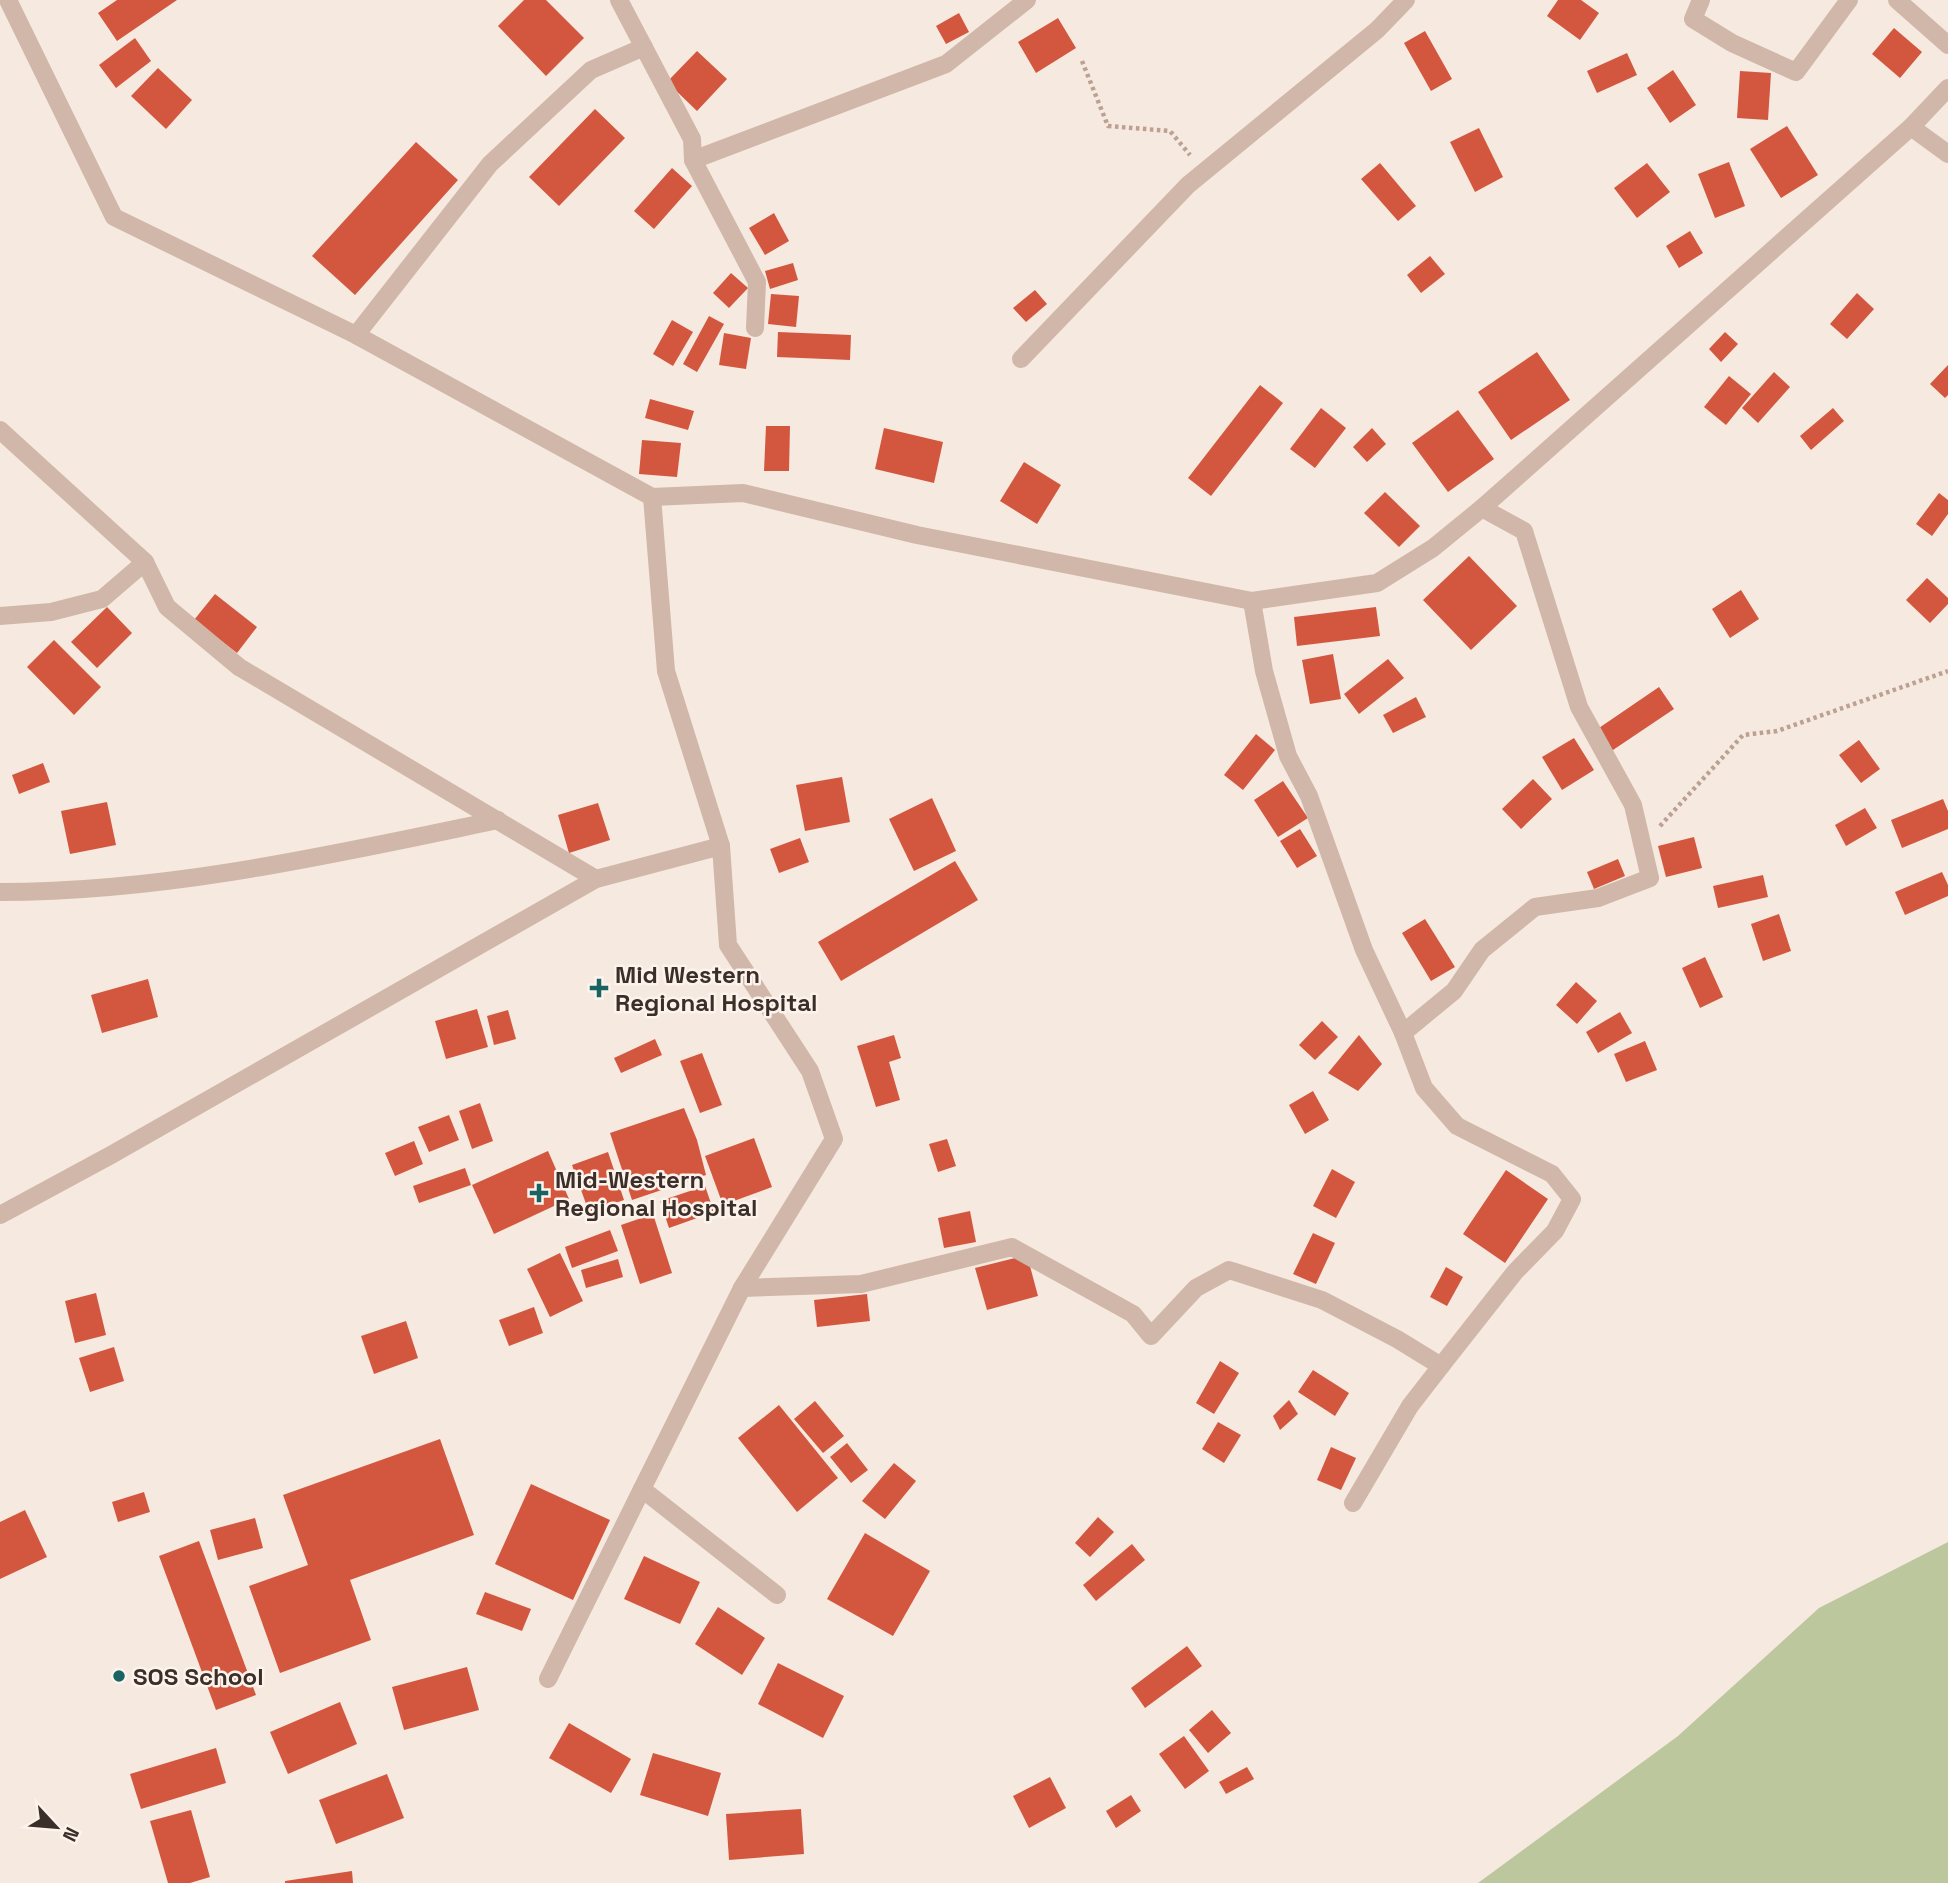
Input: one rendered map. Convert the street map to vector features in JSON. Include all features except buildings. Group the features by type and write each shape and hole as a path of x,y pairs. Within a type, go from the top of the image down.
{"street":[{"path":"8,0 114,217 356,335 652,497 743,493 918,535 1252,601 1377,583 1433,548 1482,509 1910,127 1948,88"},
{"path":"619,0 692,139 693,160 757,282 755,328"},
{"path":"693,160 946,64 1027,0"},
{"path":"1021,359 1204,172 1377,30 1406,0"},
{"path":"1701,0 1693,19 1743,48 1796,72 1849,0"},
{"path":"1897,0 1948,45"},
{"path":"356,335 490,164 592,70 644,47"},
{"path":"1910,127 1948,154"},
{"path":"0,430 145,562 167,607 239,667 596,879"},
{"path":"548,1679 743,1288 834,1139 810,1071 728,945 721,846 666,671 652,497"},
{"path":"1403,1033 1454,991 1482,950 1535,907 1598,898 1650,878 1633,805 1579,707 1524,531 1482,509"},
{"path":"0,616 51,611 102,599 145,562"},
{"path":"1252,601 1264,671 1288,756 1309,796 1364,950 1403,1033 1424,1088 1457,1126 1552,1174 1572,1199 1555,1231 1515,1272 1410,1406 1353,1503"},
{"path":"0,892 74,892 316,858 498,820"},
{"path":"0,1215 111,1155 596,879 721,846"},
{"path":"743,1288 861,1284 1012,1247 1133,1314 1151,1336 1196,1288 1229,1270 1322,1300 1397,1339 1441,1366"},
{"path":"642,1489 777,1595"}],"path":[{"path":"1082,61 1108,125 1170,131 1204,172"},
{"path":"1642,845 1742,735 1777,731 1948,671"}],"green space":[{"path":"1948,1542 1948,1883 1478,1883 1678,1736 1819,1608"}],"place":[{"name":"Mid Western Regional Hospital","path":"599,988"},
{"name":"Mid-Western Regional Hospital","path":"539,1193"},
{"name":"SOS School","path":"119,1676"}]}
